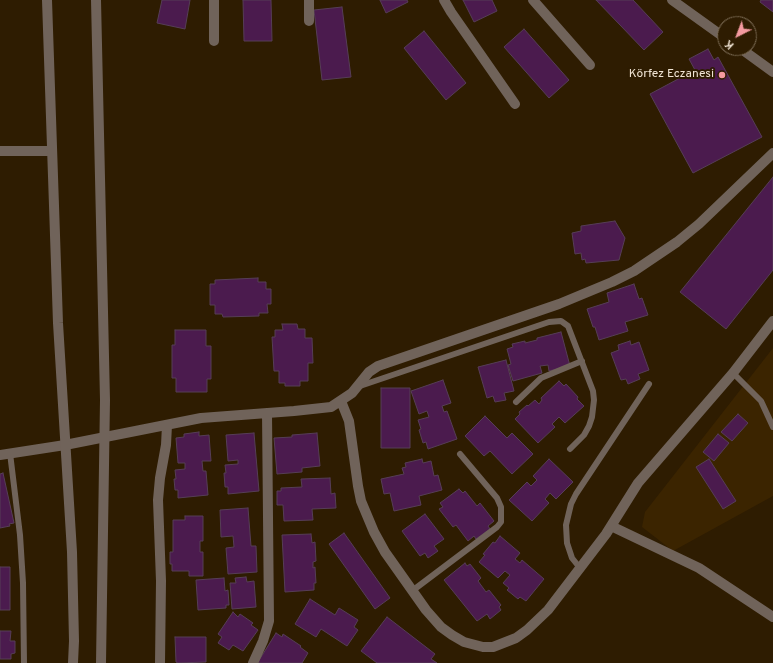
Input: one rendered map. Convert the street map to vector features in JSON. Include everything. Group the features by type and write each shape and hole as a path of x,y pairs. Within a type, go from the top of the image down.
{"street":[{"path":"47,0 58,323 72,552 73,663"},
{"path":"96,0 105,436 101,663"},
{"path":"214,0 214,41"},
{"path":"309,0 309,21"},
{"path":"444,0 515,104"},
{"path":"533,0 590,65"},
{"path":"672,0 717,32"},
{"path":"751,56 773,72"},
{"path":"0,151 52,151"},
{"path":"5,454 65,445 202,418 331,407 352,393 370,372 378,366 559,304 612,282 634,271 677,242 699,224 773,153"},
{"path":"341,401 349,421 358,486 367,517 385,552 433,618 452,635 471,645 487,648 505,642 527,630 545,613 611,526 638,483 733,373 773,321"},
{"path":"254,663 269,621 267,413"},
{"path":"160,663 161,581 158,500 166,445 167,425"},
{"path":"611,526 699,568 773,617"}],"lane":[{"path":"357,388 549,322 561,321 568,326 593,391 594,408 589,426 584,435 570,449"},
{"path":"516,402 541,378 582,361"},
{"path":"733,373 761,401 773,427"},
{"path":"580,568 572,558 567,543 566,525 571,504 580,487 649,384"},
{"path":"5,454 20,535 24,663"},
{"path":"412,591 497,527 501,522 501,507 497,498 460,454"}],"shaded area":[{"path":"773,348 773,496 673,551 642,527 645,512"}],"building":[{"path":"162,0 190,0 185,29 157,23"},
{"path":"243,0 271,0 272,41 244,41"},
{"path":"380,0 407,0 408,2 386,13"},
{"path":"463,0 492,0 497,11 474,22"},
{"path":"596,0 633,0 663,32 644,50"},
{"path":"761,0 773,0 773,12 760,2"},
{"path":"342,7 351,77 322,80 314,10"},
{"path":"524,29 569,80 549,98 504,47"},
{"path":"424,31 466,83 446,100 404,48"},
{"path":"708,49 714,60 718,57 762,137 693,173 650,94 695,70 689,59"},
{"path":"773,177 773,270 726,329 680,292"},
{"path":"615,221 625,238 619,260 586,263 585,259 582,260 581,253 575,254 572,233 581,231 581,226"},
{"path":"258,278 258,282 266,282 266,289 271,289 271,304 267,304 268,313 259,313 259,316 223,317 222,314 215,314 215,305 210,305 210,284 215,284 215,280"},
{"path":"634,284 639,299 642,298 648,315 625,322 628,331 599,340 587,309 609,302 607,293"},
{"path":"282,324 297,324 298,329 305,329 305,338 312,338 313,363 308,363 308,381 300,381 300,386 285,386 285,383 279,383 279,371 274,371 272,337 275,337 275,330 283,330"},
{"path":"175,330 206,330 206,346 211,346 211,379 207,379 207,392 176,392 176,378 172,378 172,345 175,345"},
{"path":"561,332 570,366 549,371 548,365 540,366 542,373 513,381 508,365 511,364 507,349 513,347 512,344 525,341 525,343 537,340 537,338"},
{"path":"630,341 631,345 639,342 649,370 638,374 640,379 628,384 626,379 621,380 611,353 619,350 618,345"},
{"path":"506,360 514,391 504,393 506,400 495,402 493,396 487,398 478,367"},
{"path":"443,380 451,403 442,406 444,412 447,411 457,439 428,449 426,442 423,443 418,420 429,417 427,411 419,414 411,391"},
{"path":"559,381 564,386 566,384 584,406 565,423 559,417 552,424 555,427 538,443 515,419 520,414 519,412 535,400 539,404 542,400 541,398"},
{"path":"381,388 410,388 410,448 381,448"},
{"path":"738,414 748,423 732,441 721,432"},
{"path":"485,416 507,438 512,433 533,454 512,474 490,451 484,456 465,436"},
{"path":"199,432 199,436 209,435 211,461 202,461 203,471 206,471 208,495 178,498 178,490 175,490 175,470 185,469 185,463 178,463 176,438 184,437 184,434"},
{"path":"254,433 259,491 228,494 228,487 225,487 225,465 238,464 238,460 228,461 226,435"},
{"path":"317,433 320,466 302,468 302,472 277,474 274,438"},
{"path":"718,434 729,443 714,461 703,452"},
{"path":"422,459 423,463 431,461 434,476 438,475 442,490 419,496 421,505 394,511 390,493 384,494 381,479 404,474 402,468 406,467 405,463"},
{"path":"549,459 573,482 556,499 550,493 545,499 549,503 532,521 509,500 527,482 531,486 537,480 533,476"},
{"path":"709,459 736,501 723,509 696,467"},
{"path":"3,473 14,523 9,524 10,526 0,528 0,474"},
{"path":"330,478 331,494 335,493 336,508 312,509 313,520 284,521 283,505 277,505 277,491 281,491 281,488 302,487 301,479"},
{"path":"459,489 463,493 465,491 477,506 480,503 494,521 488,526 490,529 476,539 474,536 468,541 456,525 453,527 439,509 443,507 440,503"},
{"path":"248,508 251,546 256,546 257,572 228,574 226,548 234,547 233,536 221,537 220,510"},
{"path":"425,514 444,539 434,546 438,551 428,558 425,553 420,556 402,531"},
{"path":"185,516 203,516 203,541 200,541 200,552 203,552 203,576 189,576 189,571 172,571 172,564 170,564 170,552 173,552 173,520 185,520"},
{"path":"344,533 390,598 375,609 329,544"},
{"path":"311,534 312,543 315,542 316,561 313,562 313,568 315,567 316,583 314,583 314,590 285,592 282,535"},
{"path":"500,536 520,553 515,559 520,563 522,560 544,579 526,601 520,597 518,599 507,590 509,588 503,583 510,575 505,571 498,578 479,562 485,555 483,554"},
{"path":"465,563 467,566 470,564 481,578 478,581 486,592 489,590 501,605 499,607 501,610 490,619 487,614 477,621 444,580"},
{"path":"0,567 10,567 10,610 0,610"},
{"path":"246,577 247,582 254,581 256,607 232,609 230,583 236,583 235,578"},
{"path":"224,578 225,591 228,590 229,605 226,605 226,608 198,610 196,580"},
{"path":"310,599 335,615 339,608 358,620 354,627 358,630 347,646 321,629 316,637 295,624"},
{"path":"233,612 238,617 240,614 253,623 251,625 258,630 243,651 233,645 229,650 218,643 222,637 218,634"},
{"path":"387,617 435,654 431,659 437,663 377,663 361,651"},
{"path":"0,631 11,631 10,641 15,641 15,653 11,654 11,659 0,659"},
{"path":"276,633 282,637 283,634 301,646 300,647 308,653 302,663 258,662"},
{"path":"175,637 206,637 206,662 176,662"}],"place":[{"name":"Körfez Eczanesi","path":"722,75"}]}
